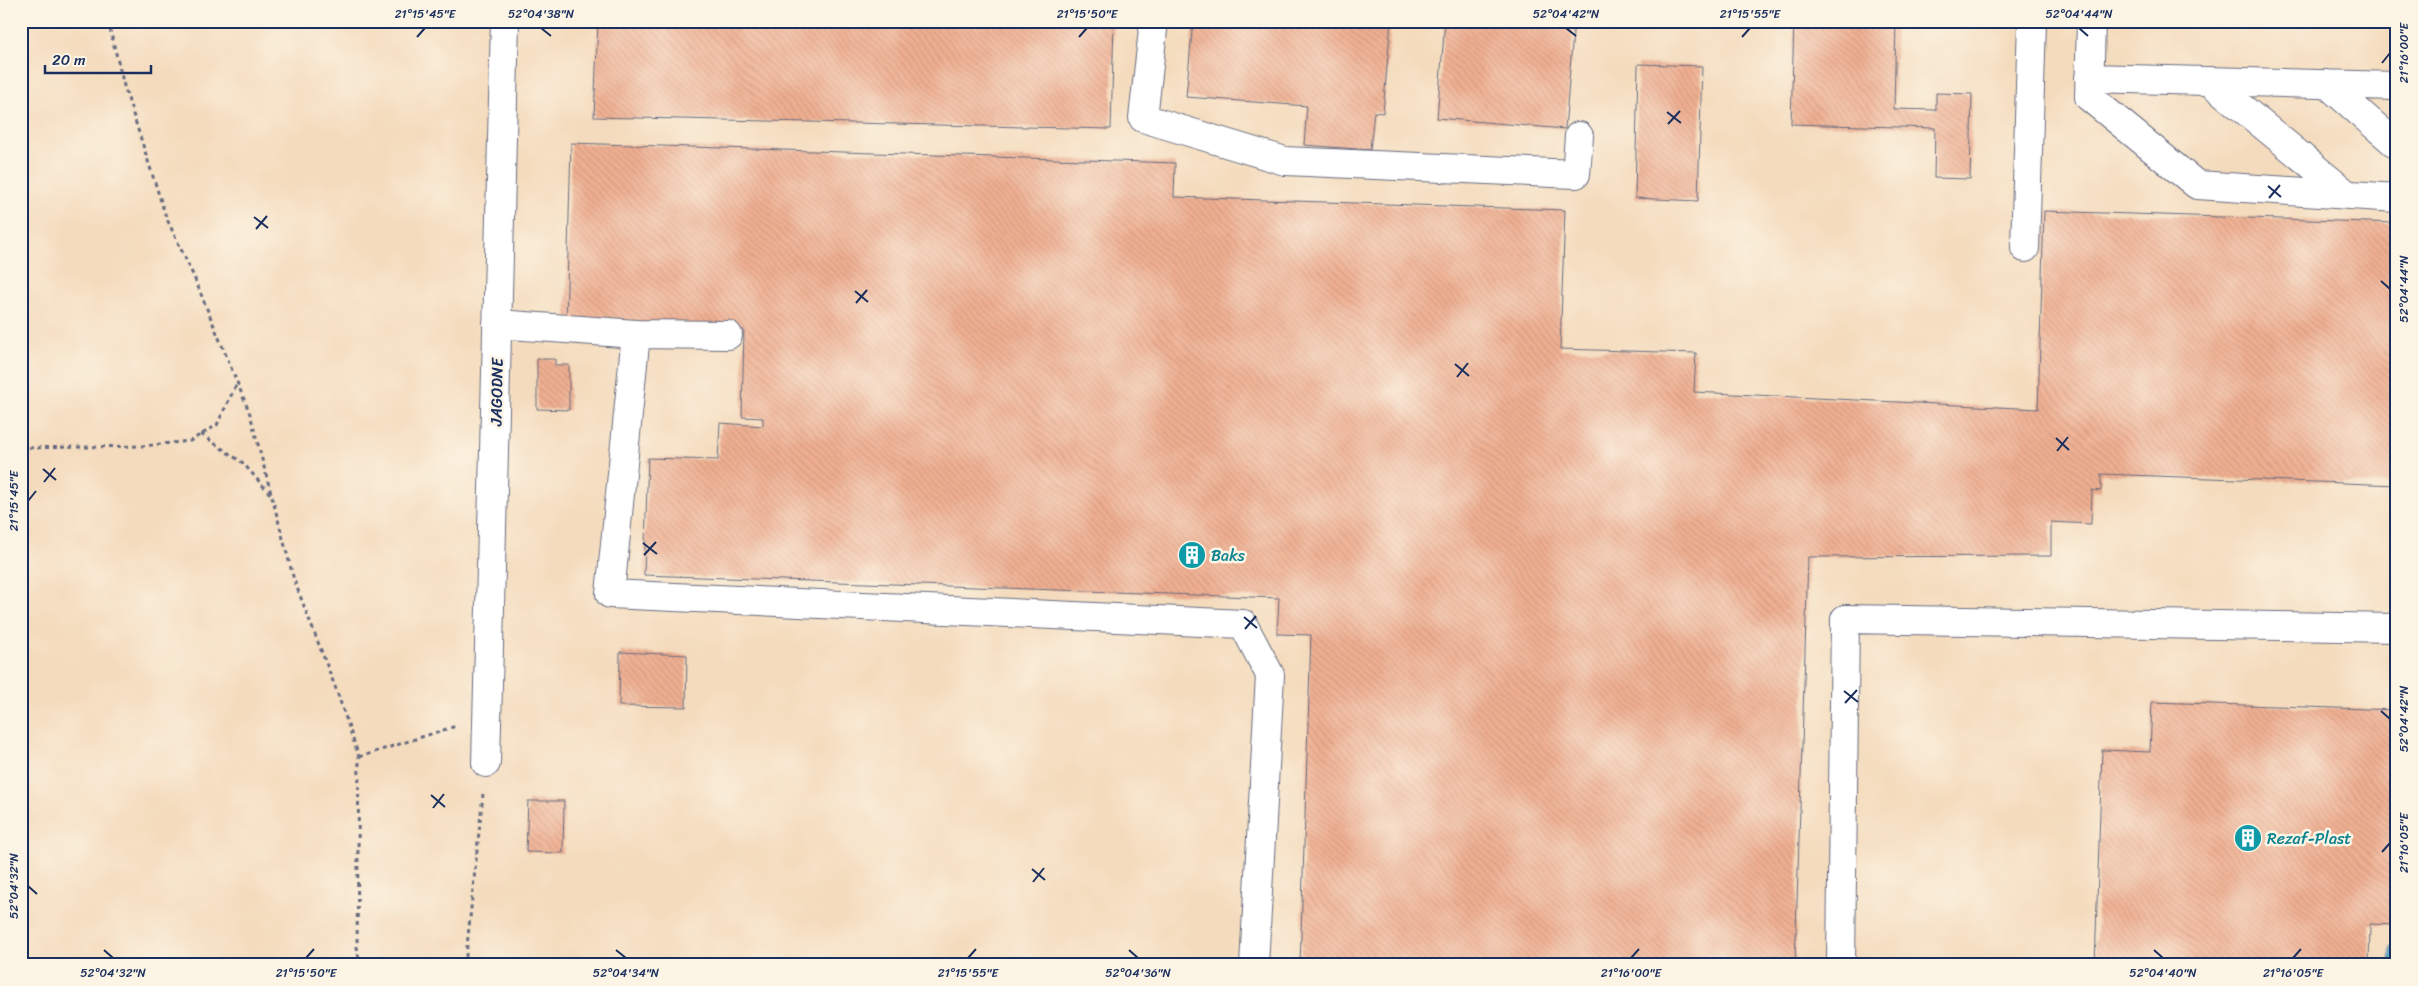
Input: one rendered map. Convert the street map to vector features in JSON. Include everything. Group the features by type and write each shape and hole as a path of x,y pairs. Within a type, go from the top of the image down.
{"street":[{"name":"JAGODNE","path":"486,763 505,21"},
{"path":"1154,21 1143,118 1285,161 1576,174 1579,136"},
{"path":"2025,248 2032,21"},
{"path":"2091,21 2089,97 2197,185 2397,198"},
{"path":"2089,78 2397,86"},
{"path":"2209,81 2348,195"},
{"path":"2327,84 2397,145"},
{"path":"497,324 636,334 728,335"},
{"path":"636,334 610,594 1243,624 1270,675 1254,965"},
{"path":"1841,965 1845,619 2397,628"}],"path":[{"path":"108,21 124,86 166,217 194,277 250,414 294,580 336,689 358,757 357,947 360,965"},
{"path":"21,448 143,446 190,440 217,425 237,383"},
{"path":"201,434 243,463 272,496"},
{"path":"358,757 488,716"},
{"path":"465,965 486,763"}],"water":[{"path":"2391,946 2397,947 2397,965 2390,965"}],"building":[{"path":"598,21 1114,21 1111,129 594,117"},
{"path":"1193,21 1391,21 1383,113 1374,112 1370,150 1304,145 1307,106 1186,97"},
{"path":"1445,21 1574,21 1565,129 1437,118"},
{"path":"1794,21 1896,21 1894,109 1936,110 1936,93 1972,94 1970,179 1934,178 1935,128 1791,124"},
{"path":"1638,64 1702,66 1698,201 1635,198"},
{"name":"Baks","path":"571,143 1175,163 1174,197 1565,210 1560,349 1696,353 1694,392 2038,409 2044,211 2397,223 2397,485 2101,474 2101,491 2092,490 2091,524 2051,522 2051,556 1808,557 1795,965 1300,965 1311,635 1277,634 1279,598 644,575 648,458 718,460 720,423 763,426 763,418 742,417 744,330 566,324"},
{"path":"537,359 555,359 555,365 569,365 569,410 537,409"},
{"path":"620,652 687,655 686,707 619,706"},
{"name":"Rezaf-Plast","path":"2152,702 2397,710 2397,925 2370,924 2369,965 2095,965 2102,750 2150,752"},
{"path":"528,801 564,801 563,853 526,852"}],"place":[{"name":"Baks","path":"1192,555"},
{"name":"Rezaf-Plast","path":"2248,838"}]}
